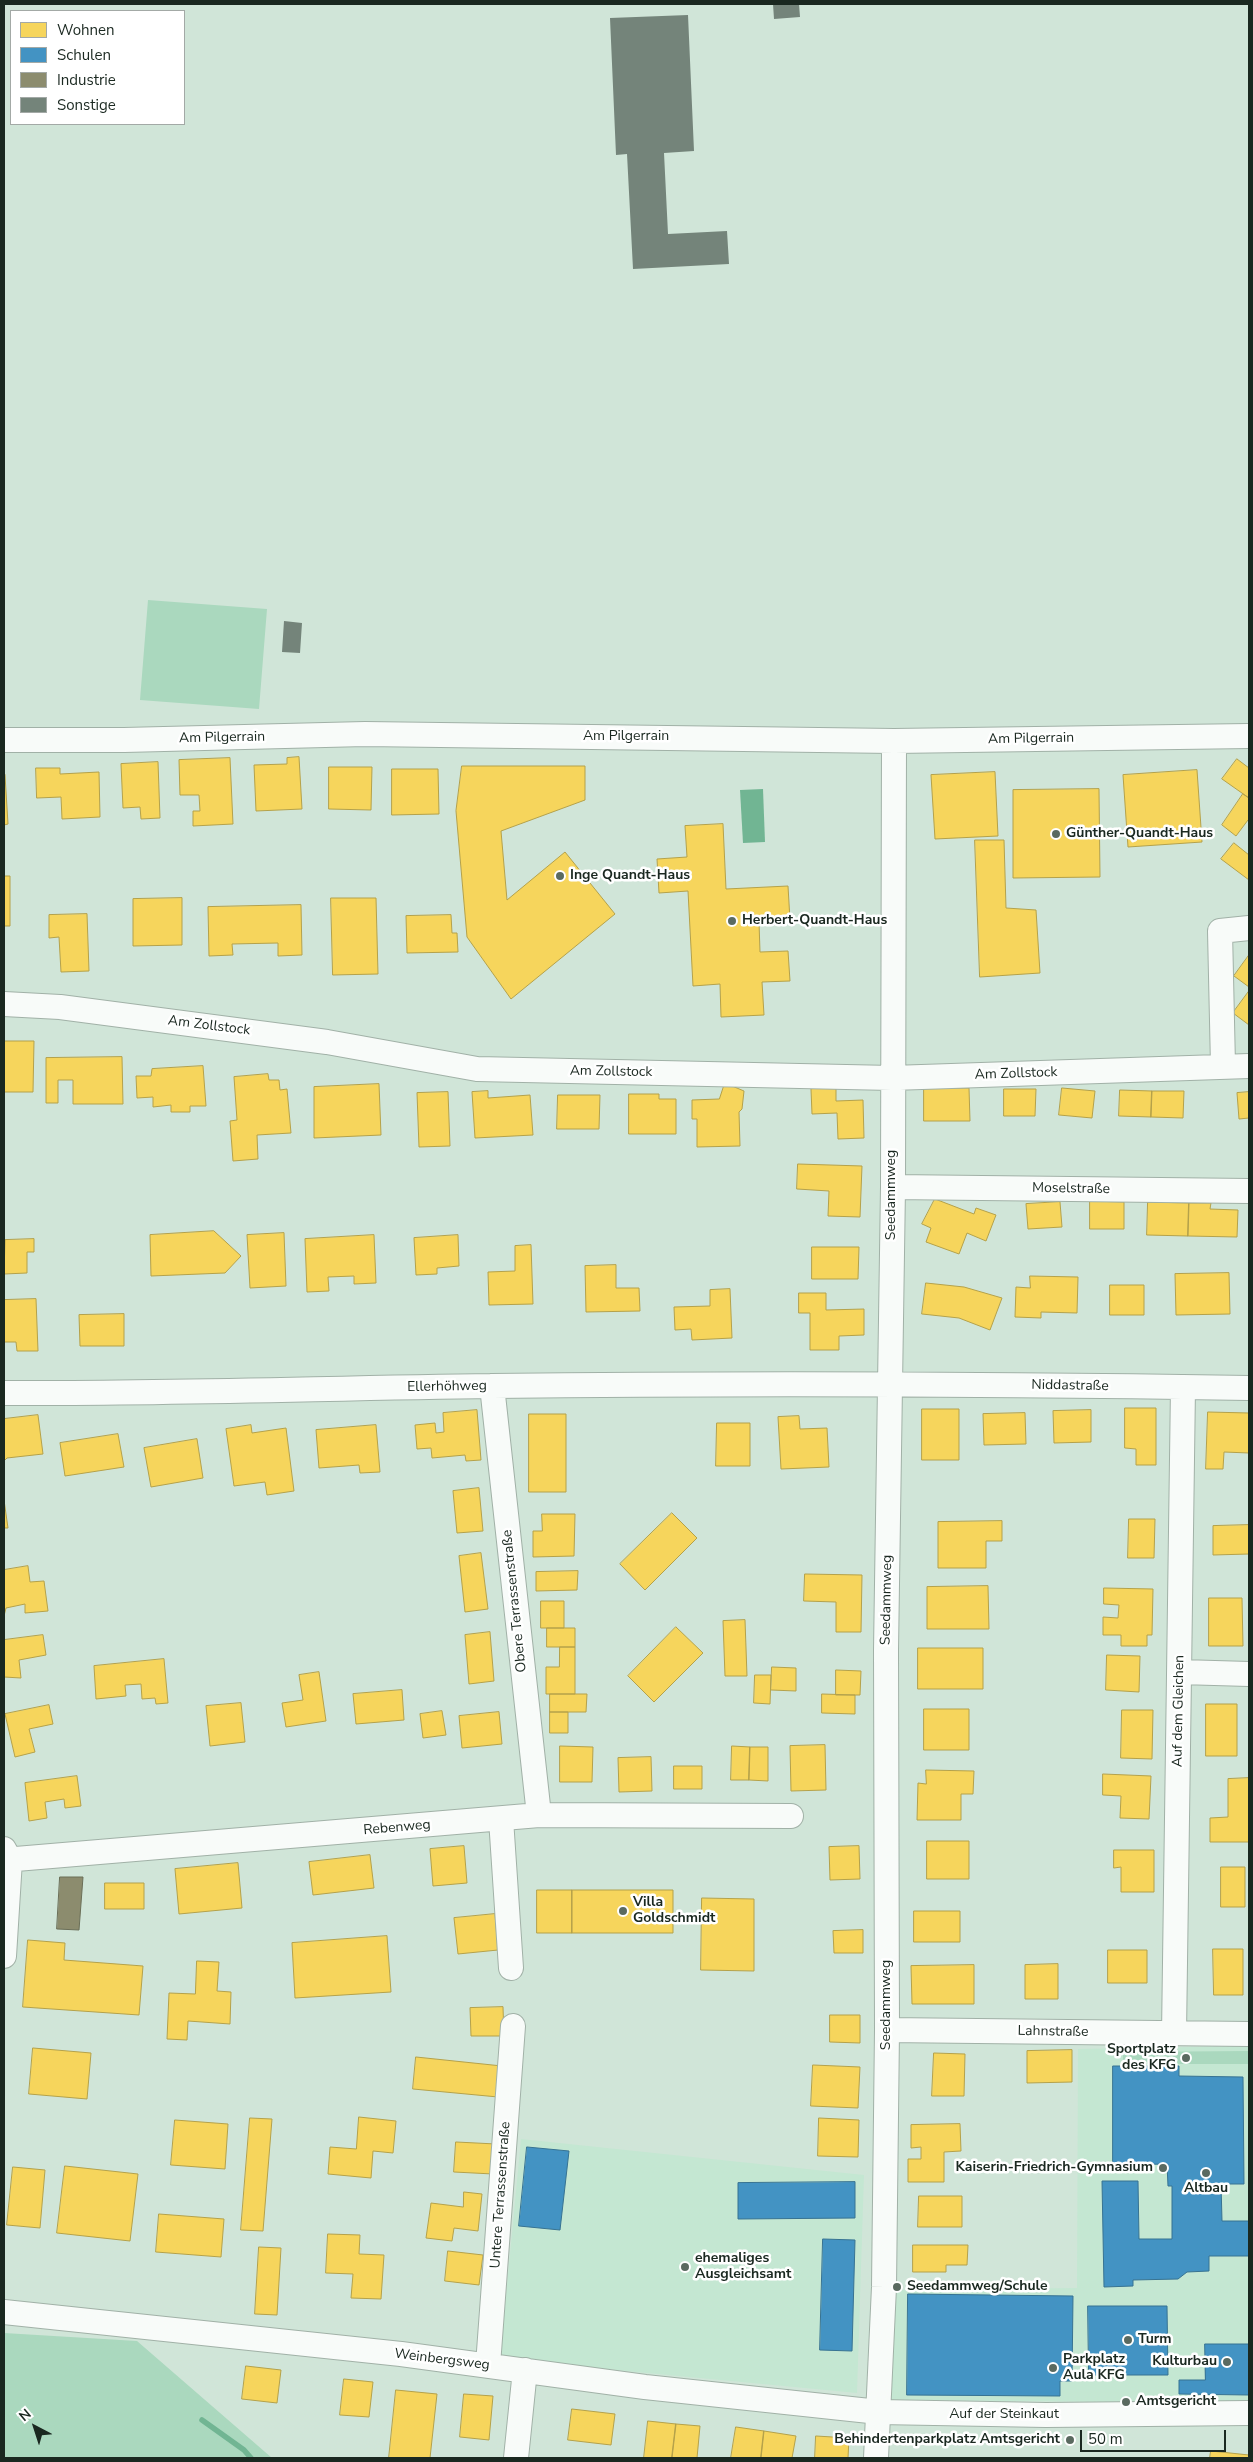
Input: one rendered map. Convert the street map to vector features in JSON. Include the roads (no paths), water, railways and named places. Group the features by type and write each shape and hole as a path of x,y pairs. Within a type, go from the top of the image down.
{"street":[{"name":"Am Pilgerrain","path":"4,740 124,740 365,734 894,741 1249,736"},
{"name":"Seedammweg","path":"876,2458 880,2412 884,2287 887,2030 886,1650 893,1187 894,741"},
{"path":"1222,1066 1220,931 1249,928"},
{"name":"Am Zollstock","path":"4,1004 60,1007 327,1042 477,1069 892,1078 1249,1066"},
{"name":"Moselstraße","path":"893,1187 1249,1191"},
{"name":"Ellerhöhweg","path":"4,1393 109,1394 492,1386 890,1384"},
{"name":"Niddastraße","path":"890,1384 1249,1388"},
{"name":"Obere Terrassenstraße","path":"492,1386 538,1815"},
{"name":"Auf dem Gleichen","path":"1174,2034 1183,1387"},
{"path":"1180,1672 1249,1674"},
{"name":"Rebenweg","path":"6,1857 538,1815 791,1816"},
{"path":"501,1819 511,1968"},
{"path":"4,1956 6,1857"},
{"name":"Untere Terrassenstraße","path":"488,2365 513,2026"},
{"name":"Lahnstraße","path":"887,2030 1249,2034"},
{"name":"Weinbergsweg","path":"4,2312 488,2365 645,2387 880,2412"},
{"path":"516,2458 526,2370"},
{"name":"Auf der Steinkaut","path":"880,2412 1060,2415 1249,2412"}],"waterway":[{"path":"202,2420 244,2450 251,2458"}],"place":[{"name":"Günther-Quandt-Haus","path":"1056,834"},
{"name":"Inge Quandt-Haus","path":"560,876"},
{"name":"Herbert-Quandt-Haus","path":"732,921"},
{"name":"Villa Goldschmidt","path":"623,1911"},
{"name":"Sportplatz des KFG","path":"1186,2058"},
{"name":"Kaiserin-Friedrich-Gymnasium","path":"1163,2168"},
{"name":"Altbau","path":"1206,2173"},
{"name":"ehemaliges Ausgleichsamt","path":"685,2267"},
{"name":"Seedammweg/Schule","path":"897,2287"},
{"name":"Turm","path":"1128,2340"},
{"name":"Kulturbau","path":"1227,2362"},
{"name":"Parkplatz Aula KFG","path":"1053,2368"},
{"name":"Amtsgericht","path":"1126,2402"},
{"name":"Behindertenparkplatz Amtsgericht","path":"1070,2440"}]}
